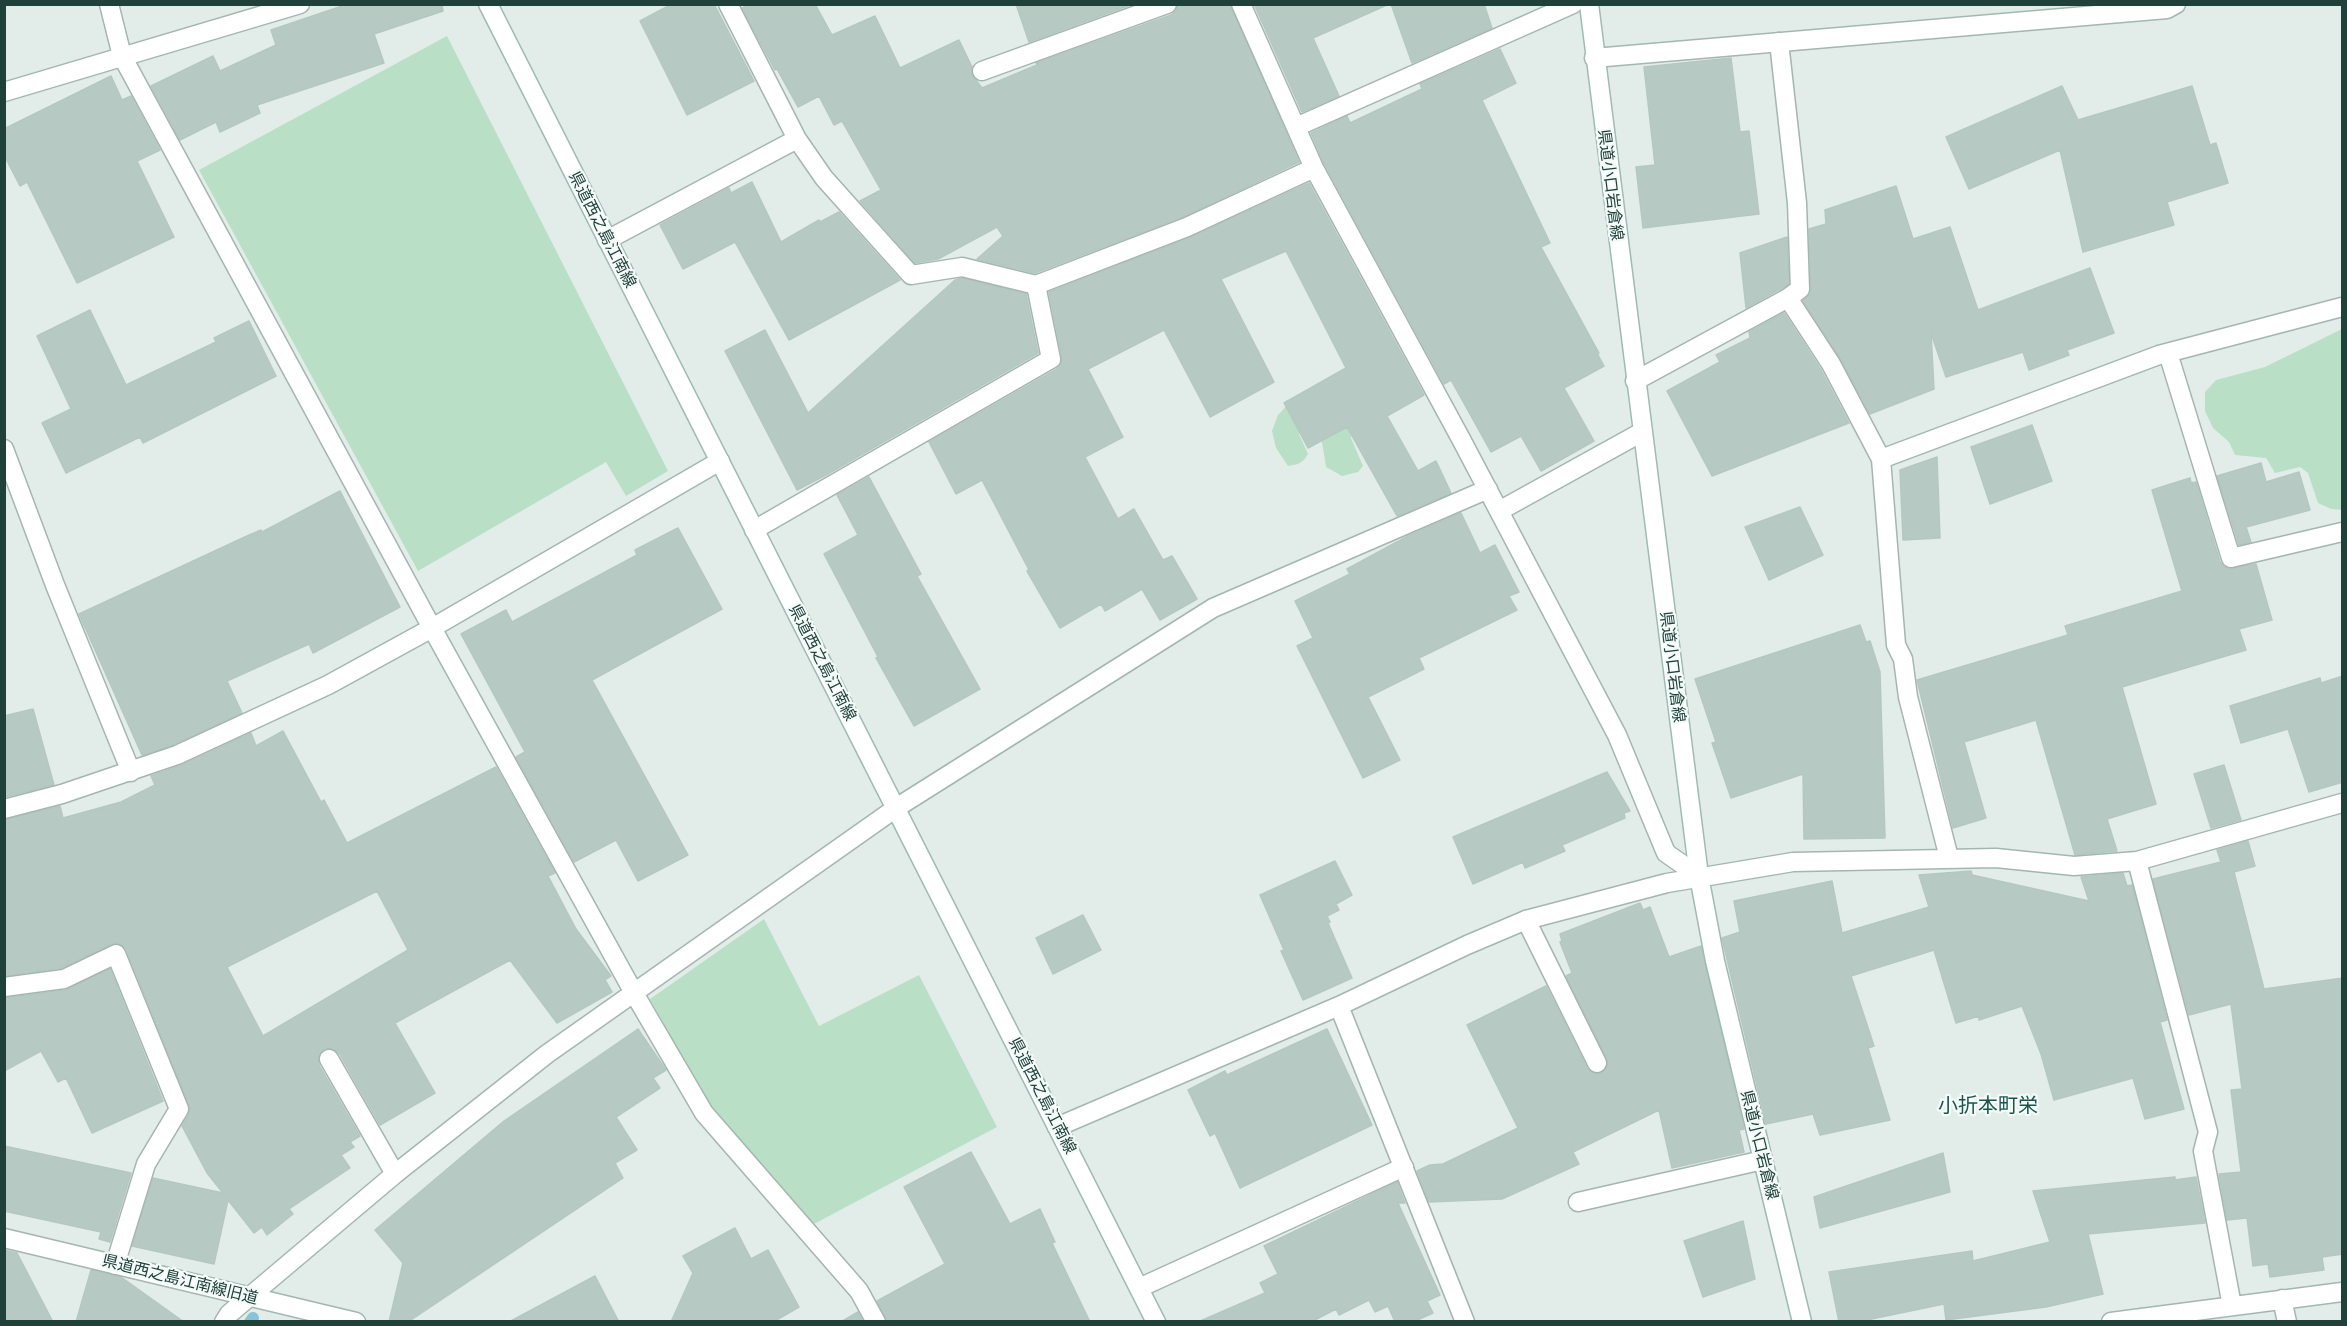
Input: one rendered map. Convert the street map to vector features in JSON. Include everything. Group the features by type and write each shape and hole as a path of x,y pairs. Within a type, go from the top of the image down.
{"street":[{"path":"109,4 122,56 432,628 634,993 704,1113 859,1291 876,1322"},
{"path":"4,92 300,4"},
{"name":"県道西之島江南線","path":"488,4 1156,1322"},
{"path":"728,4 797,139 824,178 911,275 962,267 1036,285 1186,227 1314,168"},
{"path":"982,71 1167,4"},
{"path":"1241,4 1314,168 1488,489 1617,735 1666,853 1699,876"},
{"path":"1296,127 1572,4"},
{"name":"県道小口岩倉線","path":"1589,4 1699,876 1715,961 1802,1322"},
{"path":"1594,58 2167,9 2176,4"},
{"path":"1635,381 1788,298 1800,289 1797,203 1779,42"},
{"path":"607,240 797,139"},
{"path":"754,530 1051,359 1036,285"},
{"path":"1788,298 1831,364 1881,459 1896,645 1903,659 1908,697 1949,858"},
{"path":"1881,459 2168,353 2343,307"},
{"path":"2168,353 2231,558 2343,532"},
{"path":"1498,511 1642,432"},
{"path":"4,449 55,585 131,772"},
{"path":"4,809 62,794 177,755 317,690 432,628 720,461"},
{"path":"224,1322 249,1297 395,1174 547,1054 896,808 1213,608 1488,489"},
{"path":"1057,1126 1339,1006 1467,945 1526,920 1699,876 1793,862 1996,858 2074,866 2137,861 2343,803"},
{"path":"2137,861 2208,1132 2203,1151 2232,1306"},
{"path":"1526,920 1597,1063"},
{"path":"4,987 64,979 116,954 179,1109 146,1164 115,1265"},
{"path":"1339,1006 1465,1322"},
{"path":"329,1059 395,1174"},
{"path":"1578,1202 1763,1160"},
{"path":"1139,1288 1404,1167"},
{"name":"県道西之島江南線旧道","path":"4,1238 356,1322"},
{"path":"2111,1322 2343,1292"},
{"path":"2282,1299 2288,1322"}],"green space":[{"path":"447,36 668,471 626,496 606,462 418,571 199,170"},
{"path":"2342,329 2342,510 2331,509 2318,503 2308,473 2300,467 2275,473 2266,458 2235,455 2229,442 2213,428 2205,411 2205,392 2216,380 2265,367"},
{"path":"1319,385 1352,431 1351,438 1363,466 1358,472 1342,476 1326,467 1322,442 1313,427 1300,431 1299,434 1308,454 1298,464 1288,466 1276,448 1272,431 1278,415 1292,400"},
{"path":"764,919 819,1026 919,975 997,1127 812,1225 710,1106 650,999"}],"building":[{"path":"348,4 442,4 443,11 374,34 384,63 257,105 260,113 220,132 216,122 180,140 151,86 213,56 220,71 276,45 271,30"},
{"path":"672,4 714,4 754,81 687,115 640,21"},
{"path":"748,4 815,4 832,35 875,16 900,68 959,40 972,67 972,75 982,88 1037,65 1036,63 1171,15 1176,11 1178,4 1230,4 1299,162 1183,217 1035,273 977,259 1003,236 997,227 938,259 915,263 860,201 881,190 842,121 834,125 819,96 798,107 777,69 775,70 742,8"},
{"path":"1016,4 1133,4 1029,42"},
{"path":"1254,4 1389,4 1313,38 1339,96 1302,112"},
{"path":"1391,4 1484,4 1492,28 1412,63"},
{"path":"1500,49 1516,83 1482,100 1550,243 1541,247 1604,366 1564,388 1594,441 1541,471 1521,436 1491,452 1451,380 1444,384 1324,163 1311,133 1347,116 1350,123 1422,89 1420,84"},
{"path":"1731,58 1740,132 1749,131 1759,214 1643,228 1636,167 1655,165 1644,67"},
{"path":"111,76 122,100 131,96 160,150 137,161 174,237 77,283 27,182 20,186 4,155 4,129"},
{"path":"2062,86 2078,120 2192,86 2210,145 2216,143 2228,183 2167,202 2174,225 2083,252 2060,150 1969,189 1946,137"},
{"path":"752,182 781,242 819,220 820,222 839,212 900,280 789,340 735,242 683,269 660,225 729,188 731,193"},
{"path":"1309,183 1424,395 1387,416 1418,471 1436,461 1451,493 1397,516 1347,427 1308,448 1284,403 1346,368 1286,251 1221,279 1274,382 1210,417 1164,330 1088,369 1123,437 1085,457 1118,519 1134,509 1163,560 1172,556 1197,599 1160,620 1142,589 1105,611 1101,604 1060,628 1027,571 1029,570 982,480 956,494 929,442 1057,369 1061,364 1062,357 1049,292 1191,237"},
{"path":"1896,186 1913,239 1950,227 1978,310 2090,268 2114,333 2067,350 2069,355 2029,370 2023,352 1946,377 1931,333 1934,389 1870,414 1840,358 1803,301 1810,294 1811,289 1809,229 1826,224 1825,210"},
{"path":"1787,237 1789,284 1746,308 1740,253"},
{"path":"962,278 1026,294 1038,353 797,490 725,351 765,330 808,413 955,280"},
{"path":"90,310 126,385 216,342 214,338 249,321 276,376 143,443 140,437 66,473 42,423 71,409 37,336"},
{"path":"1784,313 1821,370 1849,423 1712,476 1667,391 1720,362 1716,355 1750,338 1749,332"},
{"path":"2032,425 2052,481 1990,504 1971,447"},
{"path":"1937,457 1940,538 1903,540 1900,470"},
{"path":"2261,463 2266,482 2299,472 2310,510 2246,527 2251,542 2239,545 2217,476"},
{"path":"869,477 921,574 917,576 980,689 914,726 876,658 878,657 824,554 858,535 837,495"},
{"path":"2190,478 2191,483 2196,482 2220,562 2229,569 2256,564 2272,620 2239,629 2246,650 2122,687 2156,804 2107,819 2117,851 2075,855 2036,720 1964,742 1986,818 1953,828 1917,680 2068,635 2065,626 2182,591 2152,490"},
{"path":"340,491 400,607 313,653 309,644 227,681 242,713 173,745 142,755 79,614 247,536 261,530 262,532"},
{"path":"1800,507 1823,555 1769,580 1745,527"},
{"path":"1461,513 1480,553 1495,545 1519,592 1509,596 1517,610 1419,658 1424,669 1368,697 1400,760 1363,778 1297,646 1313,638 1295,601 1350,574 1347,569 1408,536"},
{"path":"678,528 722,609 592,680 688,855 638,881 616,840 574,862 516,757 525,752 461,634 506,610 512,622 637,555 635,550"},
{"path":"1860,625 1866,642 1870,641 1880,672 1885,838 1804,839 1803,774 1731,798 1712,743 1716,742 1695,679"},
{"path":"2343,676 2343,782 2309,792 2288,729 2241,743 2230,706 2320,678 2321,683"},
{"path":"33,709 54,785 4,797 4,716"},
{"path":"283,731 321,802 324,800 347,843 496,767 555,873 548,876 576,929 611,976 605,980 612,992 557,1023 510,960 395,1023 435,1093 380,1125 339,1053 330,1048 323,1050 318,1058 319,1065 360,1136 350,1142 354,1147 341,1155 350,1168 289,1209 293,1214 267,1235 262,1227 254,1233 228,1200 214,1264 132,1246 153,1178 223,1193 207,1173 182,1126 189,1114 189,1105 126,949 118,943 112,944 61,968 4,976 4,820 60,806 63,818 121,802 155,785 151,776 182,765 251,733 256,746","holes":["377,891 408,950 263,1036 227,967"]},
{"path":"2224,765 2241,820 2211,828 2194,774"},
{"path":"1607,772 1630,811 1624,813 1625,818 1562,845 1565,851 1525,868 1523,862 1473,884 1453,837"},
{"path":"2248,841 2255,866 2234,872 2264,989 2343,978 2343,1254 2322,1257 2324,1270 2270,1277 2268,1264 2253,1266 2247,1218 2227,1220 2219,1174 2241,1172 2231,1090 2242,1089 2231,1004 2189,1015 2153,879 2221,862 2217,850"},
{"path":"1335,861 1352,895 1336,904 1339,910 1327,916 1330,922 1328,923 1352,978 1303,1000 1260,895"},
{"path":"1971,871 1972,875 2089,901 2081,877 2123,873 2127,886 2132,885 2167,1020 2160,1022 2184,1109 2145,1119 2133,1078 2054,1100 2041,1054 2022,1006 1979,1020 1979,1016 1956,1023 1934,950 1851,976 1874,1046 1868,1048 1890,1120 1820,1135 1813,1114 1766,1124 1722,938 1740,932 1734,901 1832,881 1842,933 1929,907 1919,875"},
{"path":"1640,903 1643,910 1650,907 1669,957 1701,946 1744,1129 1739,1130 1744,1152 1672,1168 1659,1110 1573,1152 1579,1164 1502,1199 1429,1202 1417,1171 1430,1165 1443,1164 1518,1128 1467,1025 1546,986 1587,1068 1596,1074 1602,1073 1608,1064 1607,1059 1566,976 1572,973 1560,942 1562,941 1560,934"},
{"path":"1083,915 1101,950 1053,974 1036,938"},
{"path":"110,969 163,1101 92,1133 66,1078 58,1082 41,1051 4,1071 4,998 66,990"},
{"path":"638,1029 666,1070 653,1078 660,1088 616,1117 637,1150 615,1163 623,1178 408,1322 389,1322 403,1263 375,1230 504,1121"},
{"path":"1327,1029 1372,1125 1240,1188 1215,1133 1210,1136 1188,1090 1225,1071 1227,1075"},
{"path":"4,1146 131,1173 110,1242 99,1239 101,1232 4,1211"},
{"path":"971,1152 1010,1224 1040,1209 1055,1242 1052,1243 1090,1322 887,1322 877,1301 945,1264 904,1187"},
{"path":"1943,1153 1950,1192 1820,1228 1814,1197"},
{"path":"2175,1177 2175,1180 2196,1177 2205,1223 2088,1234 2103,1294 2046,1307 1946,1320 1944,1304 1857,1322 1839,1322 1829,1272 1972,1251 1973,1261 2050,1242 2033,1191"},
{"path":"1397,1182 1405,1203 1398,1203 1440,1295 1427,1301 1433,1313 1413,1322 1395,1322 1388,1306 1375,1312 1369,1300 1339,1315 1336,1309 1311,1322 1198,1322 1265,1293 1260,1283 1278,1274 1264,1246"},
{"path":"1743,1221 1755,1279 1703,1297 1684,1241"},
{"path":"735,1228 751,1259 768,1250 799,1307 773,1322 671,1322 693,1273 683,1256"},
{"path":"4,1250 17,1253 53,1322 4,1322"},
{"path":"91,1270 121,1277 184,1322 76,1322"},
{"path":"595,1276 619,1322 509,1322"},
{"path":"858,1312 863,1322 841,1322"}],"waterway":[{"path":"250,1322 253,1318"}],"district":[{"name":"小折本町栄","path":"1988,1106"}]}
